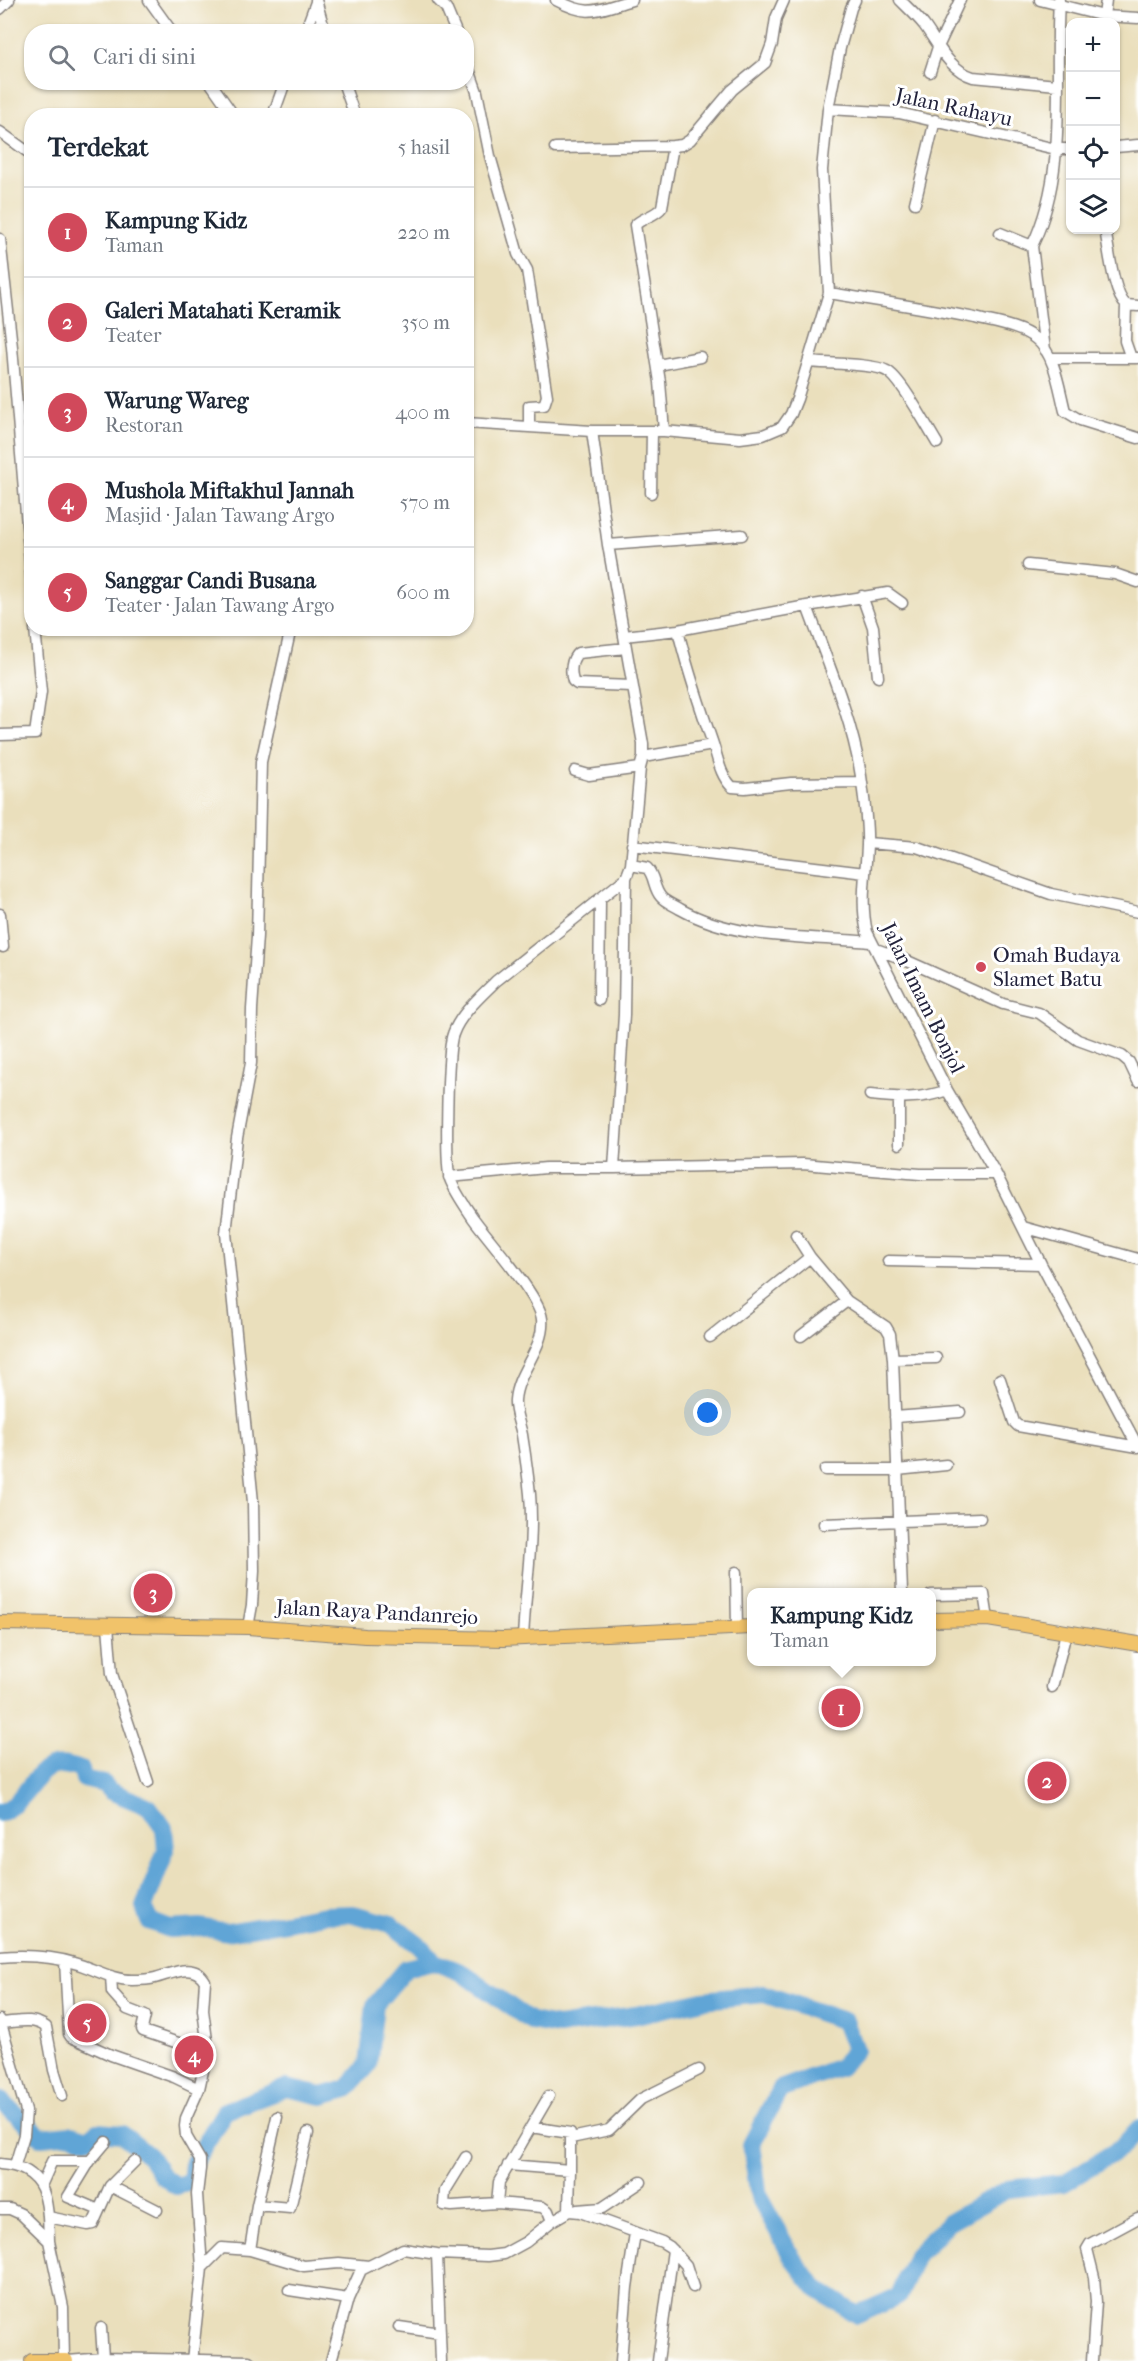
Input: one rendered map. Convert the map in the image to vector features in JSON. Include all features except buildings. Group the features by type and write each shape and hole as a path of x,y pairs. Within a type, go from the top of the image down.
{"main road":[{"path":"936,1620 988,1619 1138,1644"},
{"name":"Jalan Raya Pandanrejo","path":"0,1623 248,1627 365,1636 498,1639 744,1627"},
{"path":"32,2361 66,2361"}],"street":[{"path":"0,9 9,0"},
{"path":"149,0 166,24"},
{"path":"438,0 446,8 453,24"},
{"path":"556,0 572,9 587,12 632,0"},
{"path":"555,148 673,146 682,145 690,140 732,90 765,63 772,44 776,18 784,0"},
{"path":"474,423 529,420 592,431 652,431 663,424 740,438 774,432 782,427 791,414 829,294 822,170 828,109 840,48 855,0"},
{"path":"900,0 923,24 946,57 968,76 1057,86"},
{"path":"930,72 938,47 960,0"},
{"path":"1040,0 1104,16 1138,18"},
{"path":"1104,16 1106,0"},
{"path":"308,24 316,1"},
{"path":"316,1 323,24"},
{"path":"1059,3 1054,179 1032,246 1048,354 1065,411 1080,420 1138,438"},
{"path":"474,84 490,156 518,254 527,270 547,396 546,405 529,406 529,420"},
{"path":"216,90 228,108"},
{"path":"276,108 282,90"},
{"path":"346,90 352,108"},
{"name":"Jalan Rahayu","path":"828,109 899,113 1056,149 1066,149"},
{"path":"915,203 935,120"},
{"path":"0,132 24,149"},
{"path":"1120,147 1138,145"},
{"path":"663,424 658,365 634,228 641,220 661,209 673,146"},
{"path":"1000,232 1032,246"},
{"path":"1106,234 1122,301 1126,305 1138,306"},
{"path":"0,239 24,450"},
{"path":"829,294 938,310 989,321 1035,338 1048,354 1135,358"},
{"path":"1126,305 1125,341 1135,358"},
{"path":"658,365 700,357"},
{"path":"808,362 868,366 887,370 898,382 937,443"},
{"path":"592,431 608,545 643,757 631,865 626,878 624,1015 614,1168"},
{"path":"651,493 652,431"},
{"path":"608,545 742,536"},
{"path":"1028,566 1115,574 1138,582"},
{"path":"624,636 678,630 888,592 903,603"},
{"path":"862,596 873,627 878,677"},
{"name":"Jalan Imam Bonjol","path":"807,606 846,713 862,782 867,843 864,922 873,946 947,1090 996,1174 1138,1447"},
{"path":"678,630 686,668 727,782 732,787 862,782"},
{"path":"0,735 35,734 41,692 36,636"},
{"path":"248,1627 254,1571 253,1502 239,1352 230,1286 226,1225 237,1138 251,1063 261,762 289,636"},
{"path":"626,648 578,653 573,660 571,676 578,684 632,686"},
{"path":"643,757 713,745"},
{"path":"575,771 589,775 640,768"},
{"path":"867,843 917,847 1051,894 1138,912"},
{"path":"632,844 865,873"},
{"path":"631,865 647,868 653,875 662,898 714,924 779,936 873,946 1003,1004 1040,1013 1078,1040 1122,1056 1129,1062 1138,1081"},
{"path":"523,1639 532,1531 528,1481 515,1398 523,1371 534,1352 542,1330 542,1314 521,1281 474,1218 449,1177 447,1151 450,1052 453,1034 458,1024 496,981 626,878"},
{"path":"599,1000 600,900"},
{"path":"0,916 3,947"},
{"path":"870,1095 899,1098 925,1097 947,1090"},
{"path":"899,1098 899,1144"},
{"path":"449,1177 546,1168 802,1164 920,1174 996,1174"},
{"path":"1023,1227 1138,1258"},
{"path":"796,1235 810,1257 847,1301 888,1330 893,1359 902,1588"},
{"path":"710,1337 810,1257"},
{"path":"888,1261 1041,1264"},
{"path":"801,1335 847,1301"},
{"path":"893,1359 936,1358"},
{"path":"1000,1379 1014,1422 1018,1426 1138,1447"},
{"path":"894,1417 960,1412"},
{"path":"825,1470 897,1470 946,1465"},
{"path":"824,1524 980,1518"},
{"path":"736,1572 744,1627"},
{"path":"936,1595 984,1594 988,1619"},
{"path":"108,1626 112,1674 148,1782"},
{"path":"1052,1687 1066,1633"},
{"path":"0,1958 36,1956 65,1960 119,1979 144,1979 176,1970 197,1972 203,1977 206,1987 203,2010 208,2048 199,2089 186,2118 185,2126 186,2136 200,2160 198,2204 202,2268 192,2360"},
{"path":"65,1960 71,2037 199,2089"},
{"path":"111,1976 112,1992 128,2009 145,2016 143,2031 184,2045 208,2048"},
{"path":"15,2165 24,2135 26,2110 1,2022 27,2021 46,2027 54,2070 62,2096"},
{"path":"571,2138 609,2130 641,2100 699,2070"},
{"path":"497,2203 499,2182 549,2096"},
{"path":"250,2250 257,2205 277,2117"},
{"path":"531,2127 568,2132 571,2138 572,2211"},
{"path":"257,2205 290,2208 308,2133"},
{"path":"68,2197 90,2161 106,2142"},
{"path":"466,2157 445,2191 444,2205 497,2203 542,2207 548,2211 552,2221"},
{"path":"41,2186 52,2161 90,2161"},
{"path":"48,2217 91,2226 110,2186 135,2162"},
{"path":"0,2164 15,2165 29,2172 46,2196 49,2241 63,2307 66,2361 103,2358 249,2361"},
{"path":"508,2165 570,2170"},
{"path":"331,2361 348,2299 358,2275 369,2266 403,2249 437,2254 488,2256 504,2254 526,2242 552,2221 581,2208 602,2208 641,2182"},
{"path":"110,2186 157,2210"},
{"path":"46,2196 68,2197 99,2210"},
{"path":"0,2209 10,2209 21,2214 49,2241"},
{"path":"572,2211 662,2242 673,2250 686,2265 693,2287"},
{"path":"1092,2361 1096,2302 1094,2277 1087,2248 1090,2244 1138,2218"},
{"path":"621,2361 634,2233"},
{"path":"202,2268 222,2248 250,2250 304,2266 339,2263 369,2266"},
{"path":"658,2361 673,2250"},
{"path":"437,2254 441,2361"},
{"path":"289,2290 348,2299"},
{"path":"399,2327 440,2333"},
{"path":"101,2328 103,2358"}],"waterway":[{"path":"0,1813 14,1804 36,1778 49,1767 58,1765 81,1770 84,1779 104,1784 110,1791 149,1807 164,1828 166,1850 144,1907 149,1921 170,1929 200,1927 227,1932 325,1915 353,1914 391,1924 421,1947 434,1962"},
{"path":"0,2100 41,2137 71,2134 88,2139 97,2132 122,2134 149,2156 162,2176 176,2186 191,2182 193,2164 225,2111 286,2088 322,2096 347,2089 368,2065 375,2005 406,1968 434,1962 461,1972 531,2021 558,2026 636,2015 703,2000 764,1994 844,2021 855,2050 840,2067 780,2089 751,2145 759,2197 793,2259 817,2289 857,2315 899,2296 916,2255 948,2223 1008,2189 1064,2183 1121,2148 1138,2129"}],"place":[{"name":"Omah Budaya Slamet Batu","path":"981,967"},
{"name":"Warung Wareg","path":"153,1593"},
{"name":"Kampung Kidz","path":"841,1708"},
{"name":"Galeri Matahati Keramik","path":"1047,1781"},
{"name":"Sanggar Candi Busana","path":"87,2023"},
{"name":"Mushola Miftakhul Jannah","path":"194,2055"}]}
